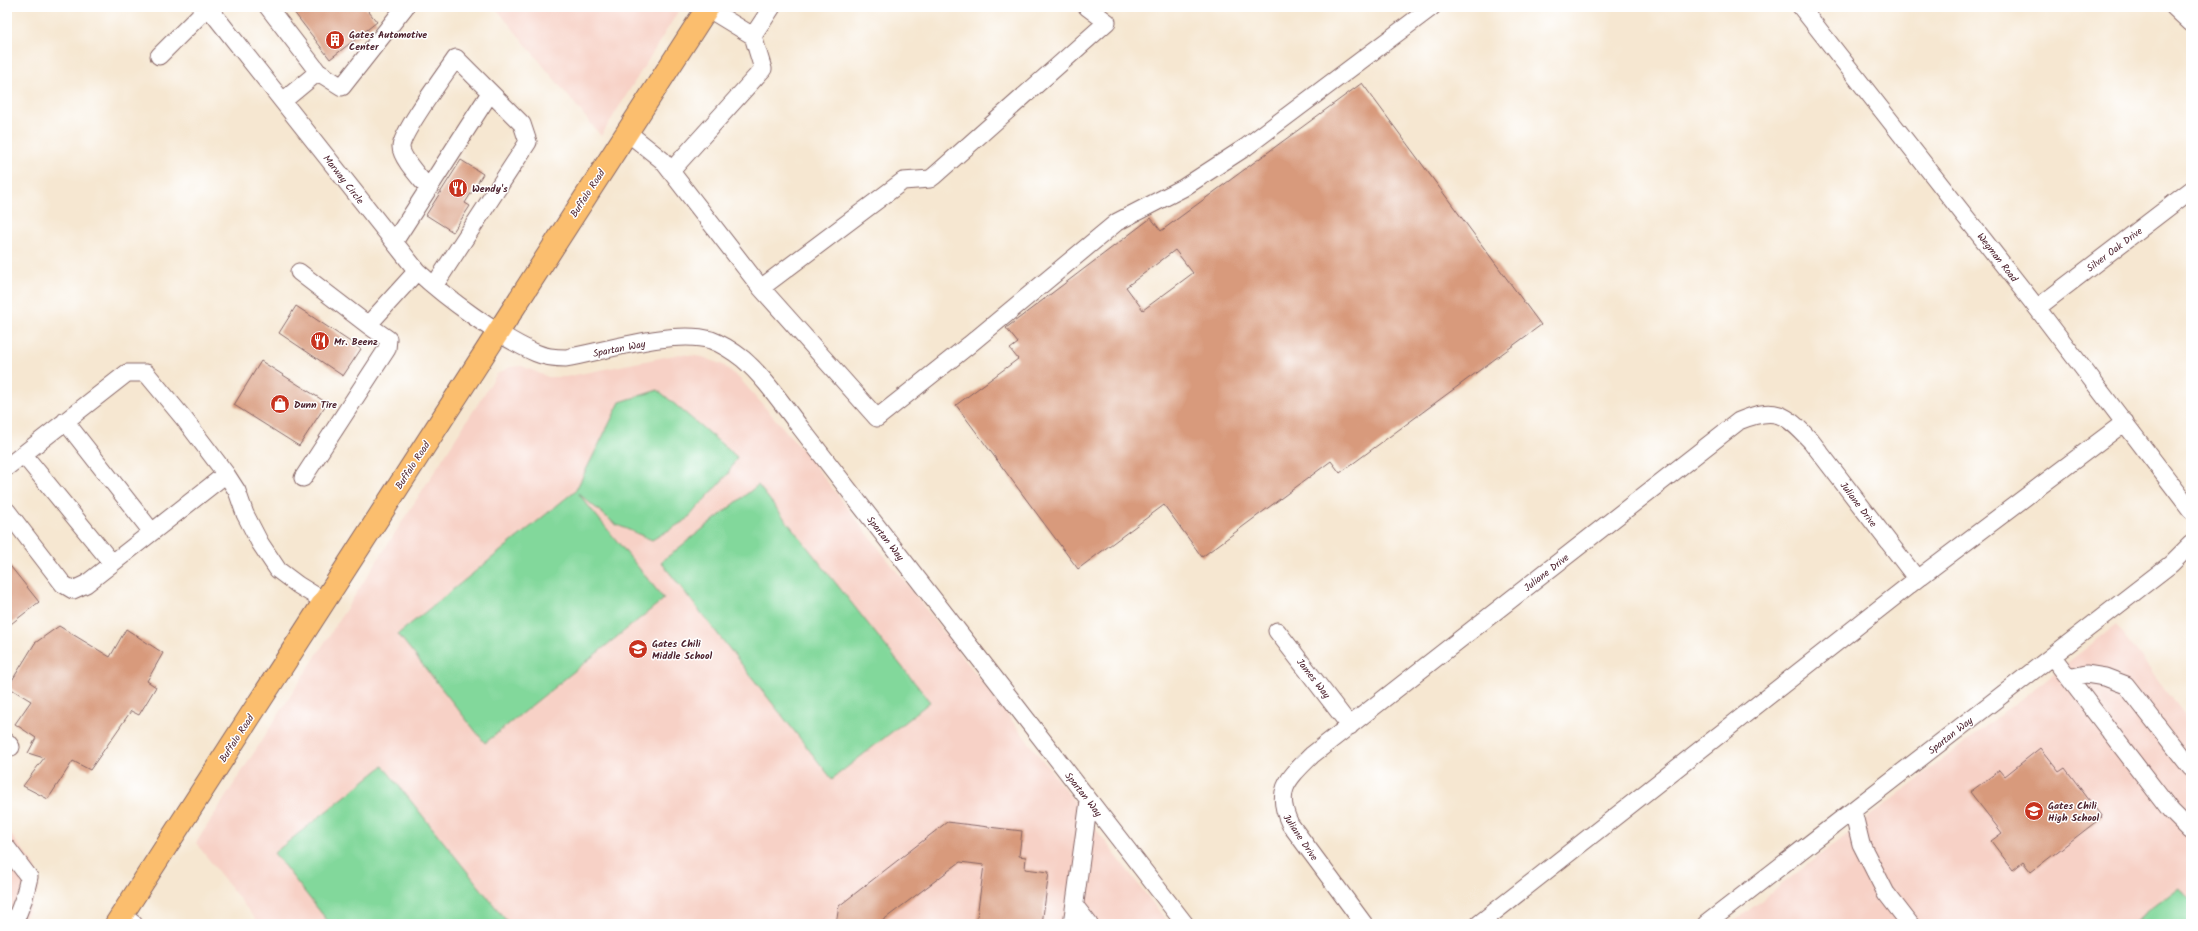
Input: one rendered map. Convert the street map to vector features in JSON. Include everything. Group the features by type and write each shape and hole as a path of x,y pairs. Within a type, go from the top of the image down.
{"main road":[{"name":"Buffalo Road","path":"124,921 324,601 708,7"}],"street":[{"path":"159,56 208,7"},
{"name":"Marway Circle","path":"208,7 416,271 434,286 498,331"},
{"path":"268,7 318,72 342,87 405,7"},
{"path":"671,172 763,69 753,36 708,7"},
{"path":"753,36 772,7"},
{"path":"762,288 902,181 930,179 934,176 1107,22 1087,7"},
{"path":"627,132 662,160 762,288 876,418 969,345 1117,222 1183,188 1246,147 1432,7"},
{"name":"Wegman Road","path":"1801,7 2038,308 2191,510"},
{"path":"2174,7 2191,23"},
{"path":"428,188 403,156 401,147 414,120 456,58 522,124 528,142 434,286"},
{"path":"283,101 318,72"},
{"path":"394,242 490,93"},
{"name":"Silver Oak Drive","path":"2038,308 2191,190"},
{"path":"368,325 416,271"},
{"path":"299,272 388,339 387,349 303,478"},
{"name":"Spartan Way","path":"498,331 537,354 552,357 566,358 664,339 687,338 712,341 743,358 783,406 1185,924"},
{"path":"7,467 127,373 146,373 185,420 226,474 237,491 245,514 260,543 278,570 298,585 324,601"},
{"name":"Juliane Drive","path":"1364,924 1290,824 1283,809 1283,793 1288,779 1312,755 1739,421 1757,414 1775,413 1793,422 1811,441 1917,579"},
{"path":"65,421 152,532"},
{"path":"1479,924 1917,579 2125,422"},
{"path":"23,454 112,563"},
{"path":"7,511 63,584 73,590 86,584 226,474"},
{"name":"Spartan Way","path":"1706,924 2171,564 2191,544"},
{"name":"James Way","path":"1277,631 1350,726"},
{"path":"2052,656 2171,811 2191,832"},
{"path":"2068,678 2086,674 2126,685 2191,768"},
{"path":"1072,924 1089,801"},
{"path":"1853,811 1861,844 1891,900 1910,924"},
{"path":"7,848 29,878 24,898 14,924"},
{"path":"1075,906 1089,924"}],"shaded area":[{"path":"495,7 681,7 601,136"},
{"name":"Gates Chili Middle School","path":"680,354 703,357 723,365 741,380 806,454 1169,924 259,924 196,843 497,374 510,367 522,366 548,377 565,377"},
{"name":"Gates Chili High School","path":"2116,625 2191,723 2191,924 1731,924"},
{"path":"7,830 34,864 39,888 22,924 7,924"}],"green space":[{"path":"658,390 737,457 728,474 686,520 652,540 615,524 578,493 664,599 485,743 398,634 576,490 620,402"},
{"path":"758,485 930,702 832,779 661,562"},
{"path":"383,766 509,924 330,924 274,853"},
{"path":"2180,887 2191,901 2191,924 2131,924"}],"building":[{"name":"Gates Automotive Center","path":"290,7 365,7 377,22 330,59"},
{"path":"1362,83 1541,325 1340,473 1331,461 1202,557 1164,505 1078,569 956,405 1018,359 1010,349 1018,343 1006,328 1151,218 1161,231","holes":["1175,250 1193,273 1143,310 1126,287"]},
{"name":"Wendy's","path":"461,160 483,174 465,203 470,206 453,232 426,215"},
{"name":"Mr. Beenz","path":"296,306 361,349 343,376 279,333"},
{"name":"Dunn Tire","path":"261,361 327,403 299,446 234,405"},
{"path":"7,562 39,602 7,627"},
{"path":"59,626 110,657 126,629 163,653 147,681 156,687 139,715 131,711 90,770 73,761 48,799 23,786 44,758 28,753 36,738 15,724 31,701 8,687 35,643"},
{"path":"2040,748 2059,772 2065,768 2102,817 2031,872 2023,862 2013,870 1991,841 2002,833 1970,792 2000,770 2005,776"},
{"path":"947,822 1022,831 1019,856 1026,857 1025,869 1049,872 1042,924 976,924 984,865 960,862 878,924 836,924 839,906"}],"place":[{"name":"Gates Automotive Center","path":"335,40"},
{"name":"Wendy's","path":"458,188"},
{"name":"Mr. Beenz","path":"320,341"},
{"name":"Dunn Tire","path":"280,404"},
{"name":"Gates Chili Middle School","path":"638,649"},
{"name":"Gates Chili High School","path":"2034,811"}]}
